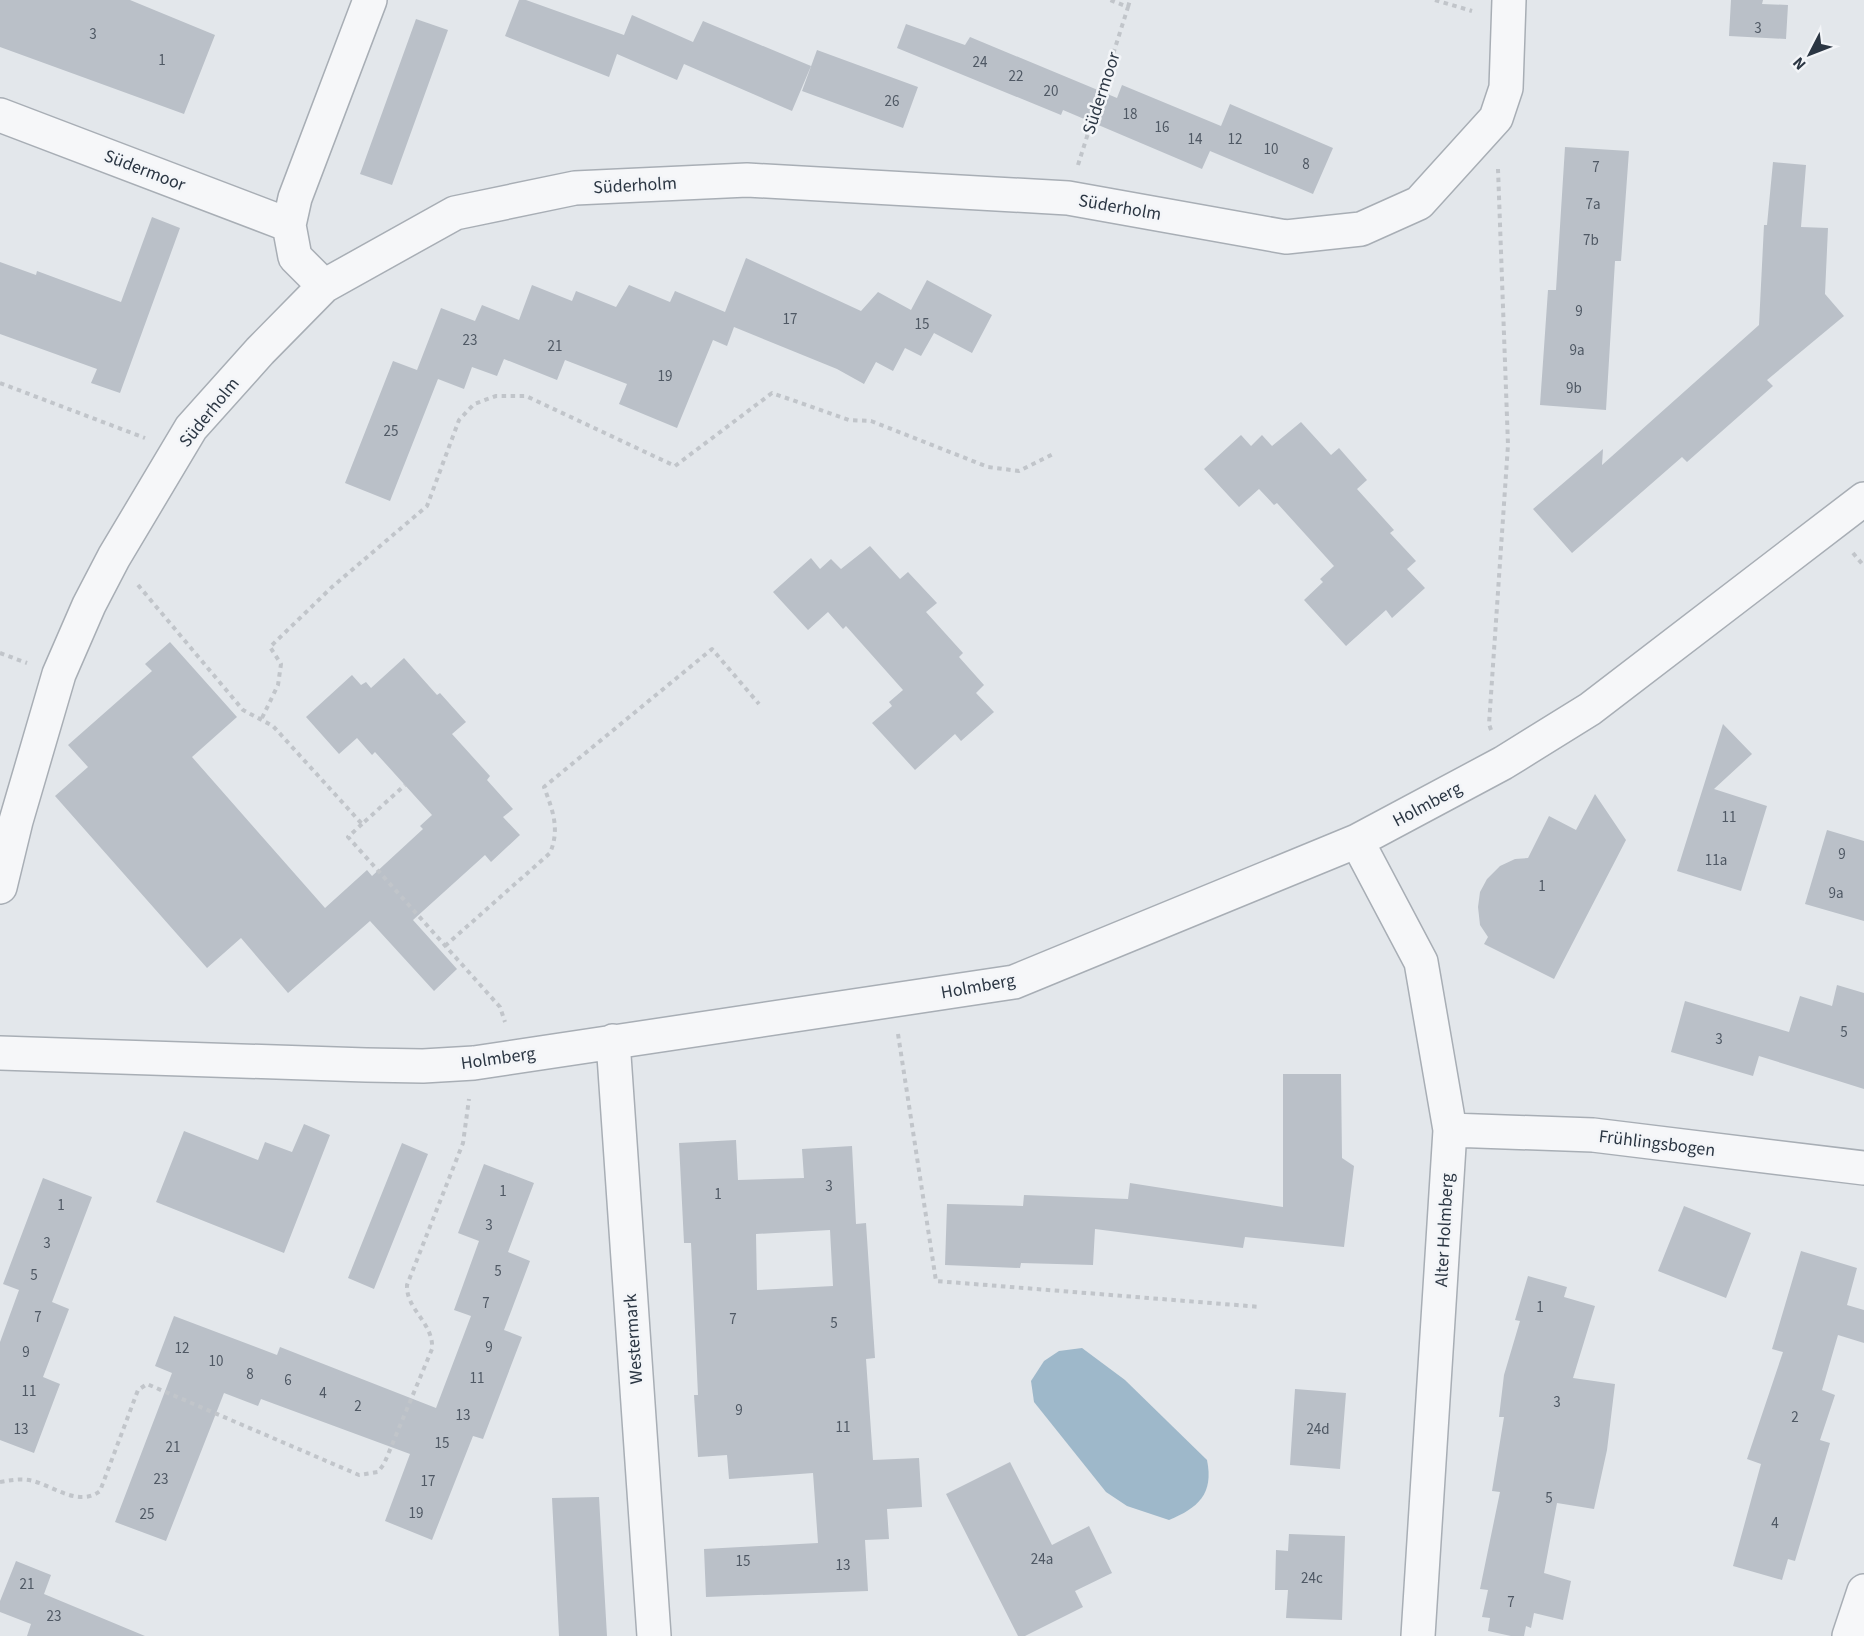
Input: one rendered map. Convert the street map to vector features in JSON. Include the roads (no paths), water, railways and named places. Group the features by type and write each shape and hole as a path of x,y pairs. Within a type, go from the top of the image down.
{"street":[{"path":"324,286 295,258 289,225 295,198 370,0"},
{"name":"Süderholm","path":"0,887 16,821 59,674 89,605 114,557 175,454 199,420 260,351 324,286 455,213 575,188 747,180 1068,198 1286,237 1361,229 1419,203 1496,117 1506,88 1509,0"},
{"name":"Südermoor","path":"0,115 289,225"},
{"name":"Holmberg","path":"0,1053 377,1065 474,1063 1014,982 1357,841 1503,763 1590,710 1864,499"},
{"name":"Alter Holmberg","path":"1357,841 1421,962 1450,1130 1418,1636"},
{"name":"Westermark","path":"613,1041 654,1636"},
{"name":"Frühlingsbogen","path":"1450,1130 1593,1135 1864,1168"},
{"path":"1849,1636 1864,1591"}],"water":[{"path":"1082,1348 1125,1380 1207,1460 1209,1472 1206,1491 1196,1505 1169,1520 1127,1506 1106,1492 1034,1402 1031,1381 1044,1361 1059,1351"}]}
